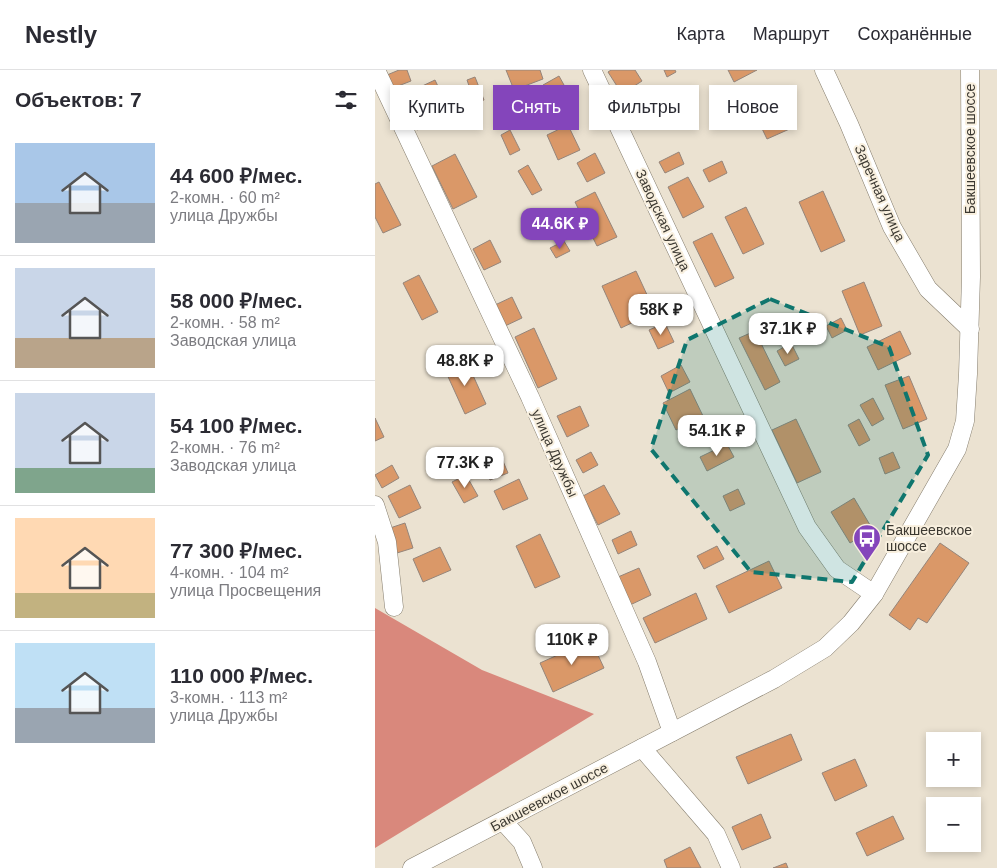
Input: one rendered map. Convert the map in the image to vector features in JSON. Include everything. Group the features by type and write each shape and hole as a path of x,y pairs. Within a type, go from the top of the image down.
{"street":[{"name":"улица Дружбы","path":"376,70 530,397 647,662 672,732"},
{"name":"Заводская улица","path":"592,70 807,527 837,569 874,594"},
{"name":"Заречная улица","path":"824,70 892,227 928,289 970,329"},
{"name":"Бакшеевское шоссе","path":"412,868 774,679 825,648 851,623 874,594 957,449 965,421 970,329 970,70"},
{"path":"375,505 387,542 394,606"},
{"path":"642,748 716,834 731,868"},
{"path":"503,821 522,842 533,868"}],"highlighted area":[{"path":"770,299 889,347 928,455 852,582 751,572 651,449 687,340"}],"shaded area":[{"path":"375,608 482,670 594,714 375,848"}],"building":[{"path":"399,70 407,70 411,81 401,85 392,85 387,75"},
{"path":"506,70 540,70 543,79 527,85 512,85"},
{"path":"611,70 635,70 642,81 636,85 616,85 608,72"},
{"path":"664,70 675,70 676,72 667,77"},
{"path":"728,70 757,70 734,82"},
{"path":"559,76 564,85 543,85"},
{"path":"475,77 478,85 469,85 467,80"},
{"path":"435,80 437,85 424,85"},
{"path":"510,130 520,150 510,155 501,135"},
{"path":"558,130 570,130 580,150 558,160 547,135"},
{"path":"763,130 787,130 767,139"},
{"path":"679,152 684,164 665,173 659,162"},
{"path":"595,153 605,173 587,182 577,163"},
{"path":"455,154 477,197 453,209 432,166"},
{"path":"722,161 727,173 709,182 703,170"},
{"path":"528,165 542,190 532,195 518,171"},
{"path":"688,177 704,207 683,218 668,187"},
{"path":"379,182 401,225 383,233 375,217 375,184"},
{"path":"823,191 845,241 821,252 799,202"},
{"path":"595,192 617,237 597,246 575,202"},
{"path":"746,207 764,244 743,254 725,217"},
{"path":"712,233 734,278 715,287 693,242"},
{"path":"490,240 501,262 484,270 473,249"},
{"path":"564,241 570,251 556,258 550,248"},
{"path":"636,271 655,312 621,328 602,286"},
{"path":"419,275 438,312 422,320 403,283"},
{"path":"864,282 882,326 860,335 842,291"},
{"path":"512,297 522,318 505,326 495,305"},
{"path":"841,318 847,330 832,338 826,326"},
{"path":"665,323 674,342 658,349 649,330"},
{"path":"534,328 557,379 538,388 515,337"},
{"path":"755,331 780,382 765,390 739,338"},
{"path":"900,331 911,354 878,370 867,347"},
{"path":"791,343 799,359 785,366 777,351"},
{"path":"466,360 486,404 465,414 445,370"},
{"path":"681,365 690,382 669,393 661,376"},
{"path":"909,376 927,419 903,429 885,385"},
{"path":"690,389 703,416 676,430 663,403"},
{"path":"873,398 884,419 872,426 860,405"},
{"path":"580,406 589,426 567,437 557,416"},
{"path":"375,418 384,437 375,441"},
{"path":"796,419 821,472 797,483 772,430"},
{"path":"859,419 870,440 859,446 848,425"},
{"path":"727,444 734,457 707,471 700,457"},
{"path":"591,452 598,465 583,473 576,460"},
{"path":"893,452 900,468 885,474 879,458"},
{"path":"500,454 508,473 490,480 483,462"},
{"path":"392,465 399,478 382,488 375,475"},
{"path":"466,475 478,496 464,503 452,482"},
{"path":"519,479 528,499 503,510 494,491"},
{"path":"410,485 421,508 399,518 388,496"},
{"path":"604,485 620,514 598,525 583,496"},
{"path":"738,489 745,504 730,511 723,496"},
{"path":"854,498 873,530 850,543 831,512"},
{"path":"405,523 413,548 397,553 390,528"},
{"path":"631,531 637,545 618,554 612,540"},
{"path":"540,534 560,577 535,588 516,546"},
{"path":"940,543 969,563 927,623 918,618 910,630 889,615"},
{"path":"717,546 724,559 704,569 697,556"},
{"path":"440,547 451,570 423,582 413,559"},
{"path":"769,561 782,588 729,613 716,586"},
{"path":"639,568 651,595 630,605 618,577"},
{"path":"696,593 707,619 655,643 643,618"},
{"path":"591,640 604,668 553,692 540,663"},
{"path":"791,734 802,760 748,784 736,757"},
{"path":"855,759 867,786 835,801 822,773"},
{"path":"761,814 771,838 742,850 732,827"},
{"path":"893,816 904,839 867,856 856,833"},
{"path":"690,847 701,868 667,868 664,860"},
{"path":"786,863 788,868 773,868"}],"place":[{"name":"Бакшеевское шоссе","path":"867,562"}]}
